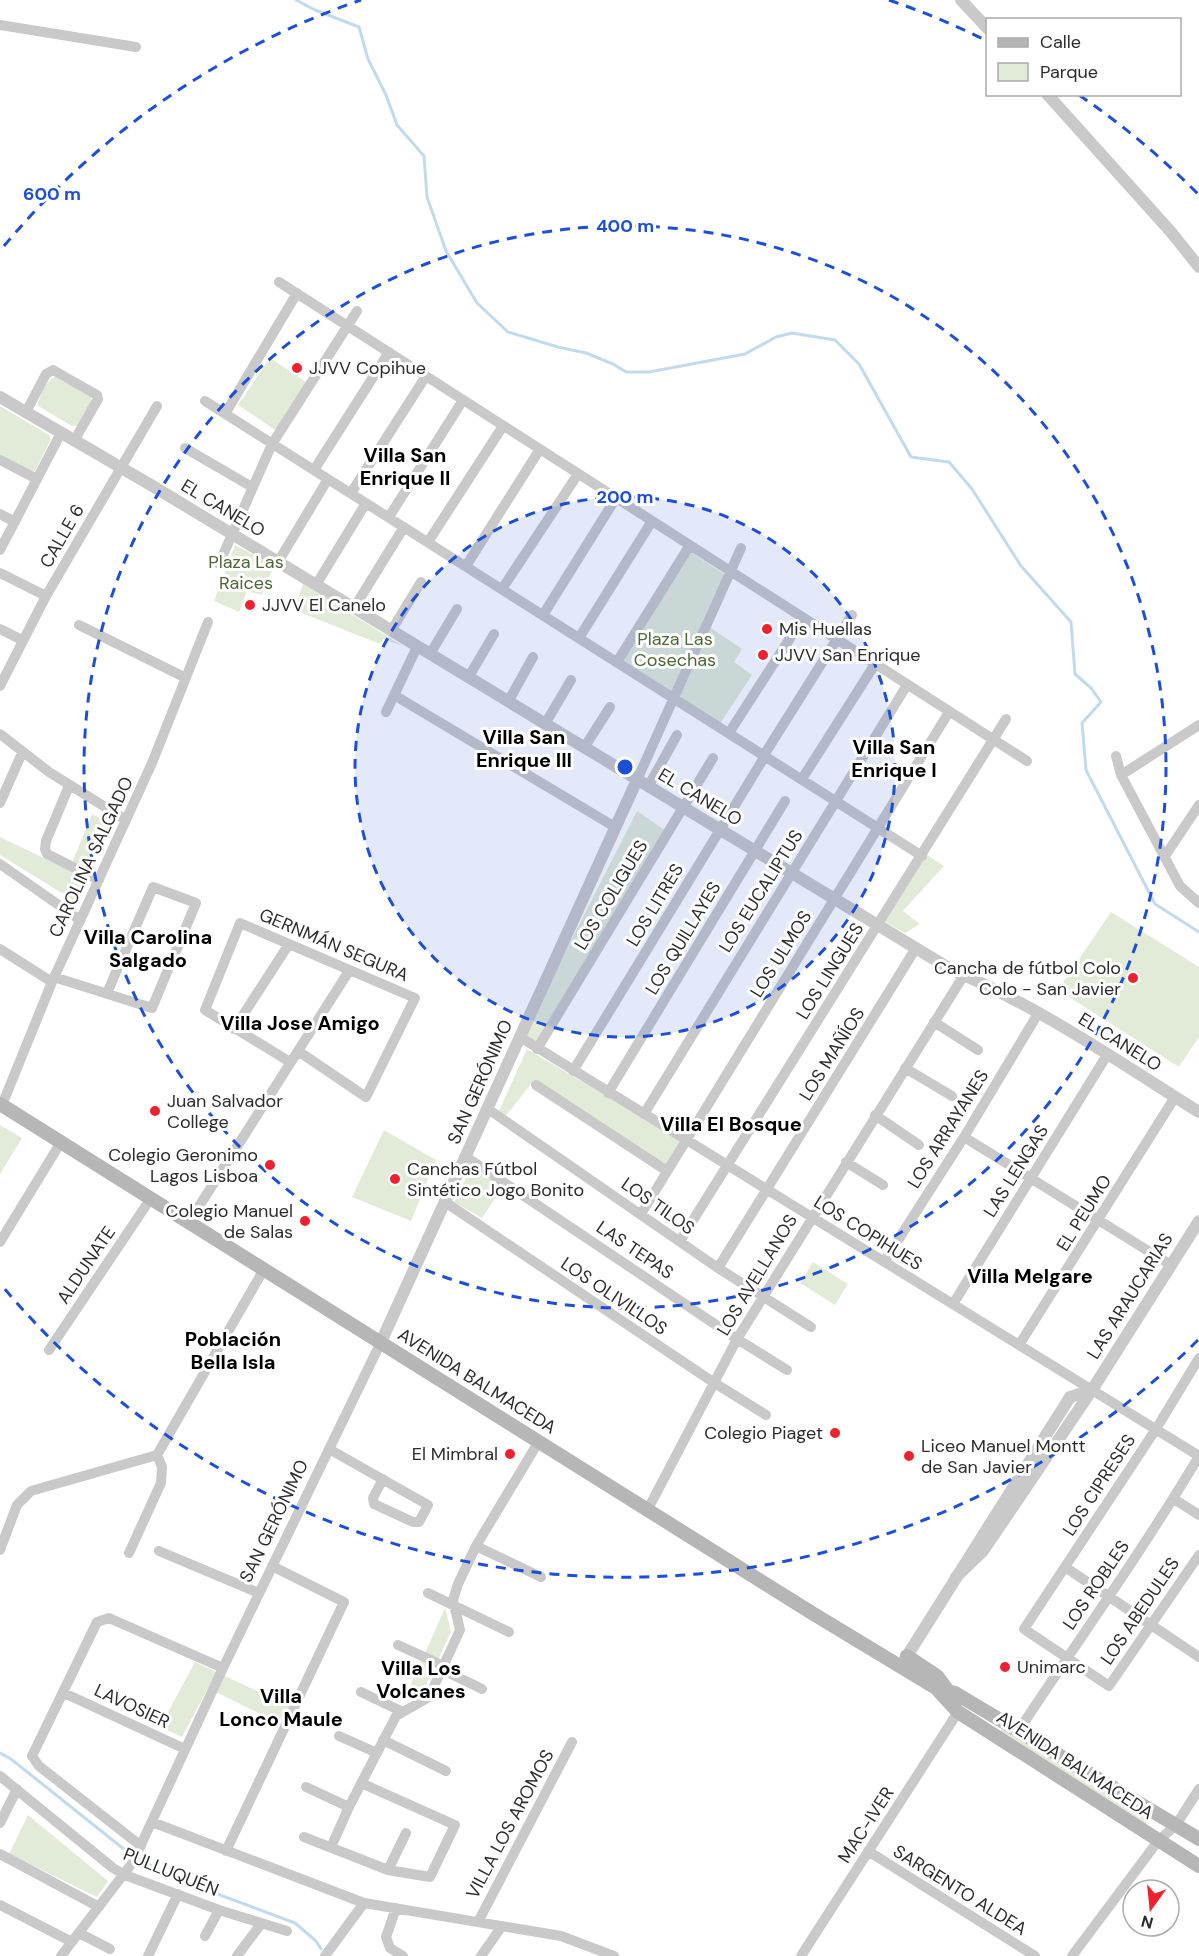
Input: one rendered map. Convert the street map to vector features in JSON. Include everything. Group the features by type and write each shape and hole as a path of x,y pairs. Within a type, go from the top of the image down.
{"main road":[{"name":"AVENIDA BALMACEDA","path":"1,1104 648,1509 904,1661 942,1689 1019,1730 1199,1839"},
{"name":"AVENIDA BALMACEDA","path":"942,1689 958,1712 1199,1866"}],"street":[{"path":"961,0 986,28"},
{"path":"0,25 136,47"},
{"path":"1049,96 1171,232 1199,267"},
{"path":"279,282 1027,761"},
{"path":"225,414 297,293"},
{"path":"219,564 272,444 357,311"},
{"path":"314,470 389,352"},
{"path":"26,412 46,374 53,370 97,395 98,399 74,441"},
{"path":"351,494 426,376"},
{"name":"EL CANELO","path":"0,397 232,534 916,948 1039,1012 1199,1112"},
{"path":"389,518 463,400"},
{"path":"205,401 921,856"},
{"name":"CALLE 6","path":"0,686 46,596 157,406"},
{"path":"428,542 503,426"},
{"path":"0,550 61,433"},
{"path":"185,448 252,487"},
{"path":"466,566 540,449"},
{"path":"0,460 38,479"},
{"path":"502,589 578,474"},
{"path":"278,562 328,479"},
{"path":"543,615 616,498"},
{"path":"316,585 366,503"},
{"path":"0,514 15,522"},
{"path":"579,638 652,521"},
{"path":"354,608 404,527"},
{"path":"617,662 690,545"},
{"name":"SAN GERÓNIMO","path":"61,1956 133,1862 223,1668 381,1342 446,1202 741,548"},
{"path":"0,573 46,596"},
{"path":"391,631 421,582"},
{"path":"430,654 457,609"},
{"name":"LOS LITRES","path":"573,1071 764,755 852,615"},
{"path":"729,733 803,618"},
{"name":"CAROLINA SALGADO","path":"1,1104 53,980 152,763 208,622"},
{"path":"79,625 186,678"},
{"path":"0,629 22,640"},
{"path":"468,678 495,634"},
{"path":"386,712 417,646"},
{"path":"508,702 533,657"},
{"path":"802,779 875,664"},
{"path":"544,724 571,680"},
{"name":"LOS EUCALIPTUS","path":"644,1114 907,685"},
{"path":"394,695 615,827"},
{"path":"584,748 610,707"},
{"name":"LOS ULMOS","path":"641,1214 949,712"},
{"name":"LOS LINGUES","path":"680,1241 1006,719"},
{"path":"1120,776 1199,725"},
{"path":"0,734 22,753 69,786 126,820"},
{"path":"648,787 677,735"},
{"path":"0,803 22,753"},
{"path":"1116,756 1120,776 1180,886 1199,903"},
{"name":"LOS COLIGUES","path":"537,1049 713,758"},
{"path":"69,786 46,841 45,849 47,854 99,879"},
{"name":"LOS QUILLAYES","path":"608,1093 784,801"},
{"path":"1165,856 1199,805"},
{"path":"0,864 80,920"},
{"path":"0,949 53,980 107,993 152,1008 196,903 153,886 107,993"},
{"name":"GERNMÁN SEGURA","path":"234,1029 205,1010 240,923 415,998 366,1097 298,1051"},
{"path":"289,944 234,1029 290,1062"},
{"name":"LOS MAÑÍOS","path":"718,1268 916,948"},
{"path":"189,1222 349,971"},
{"name":"LOS AVELLANOS","path":"648,1509 737,1339 964,975"},
{"name":"LOS ARRAYANES","path":"884,1262 964,1137 1039,1012"},
{"path":"934,1022 978,1050"},
{"name":"LOS COPIHUES","path":"520,1037 1199,1456"},
{"name":"LAS LENGAS","path":"953,1304 1107,1055"},
{"path":"905,1068 952,1096"},
{"path":"536,1085 667,1171"},
{"name":"EL PEUMO","path":"1019,1345 1175,1097"},
{"name":"LOS TILOS","path":"488,1109 718,1268 811,1327"},
{"path":"875,1115 919,1145"},
{"path":"964,1137 1171,1265"},
{"path":"0,1242 61,1142"},
{"name":"LAS TEPAS","path":"466,1157 737,1339 787,1370"},
{"path":"846,1162 883,1185"},
{"name":"ALDUNATE","path":"49,1350 150,1198"},
{"name":"LOS OLIVILLOS","path":"446,1202 713,1382 766,1415"},
{"name":"LAS ARAUCARIAS","path":"904,1661 1070,1398 1092,1390 1199,1221"},
{"path":"0,1550 17,1505 32,1491 157,1455 264,1269"},
{"name":"LOS CIPRESES","path":"1066,1658 1024,1629 1156,1429 1199,1358"},
{"path":"331,1847 396,1716 429,1697 460,1630 453,1600 458,1584 476,1546 539,1441"},
{"path":"329,1449 383,1479 428,1505 419,1522 413,1522 374,1504 373,1498 383,1479"},
{"path":"129,1553 161,1483 162,1467 157,1455"},
{"name":"LOS ROBLES","path":"1019,1730 1174,1499 1199,1456"},
{"path":"1174,1499 1199,1515"},
{"path":"476,1546 541,1577"},
{"path":"159,1551 259,1593"},
{"name":"LOS ABEDULES","path":"1066,1658 1109,1686 1199,1555"},
{"path":"226,1851 344,1602 272,1566"},
{"path":"1065,1567 1199,1657"},
{"path":"428,1593 509,1632"},
{"path":"139,1848 32,1756 97,1622 109,1618 223,1668"},
{"path":"398,1645 482,1689"},
{"path":"361,1692 403,1712"},
{"name":"LAVOSIER","path":"64,1693 185,1749"},
{"name":"MAC-IVER","path":"801,1956 958,1712"},
{"path":"339,1736 377,1753"},
{"path":"383,1740 446,1771"},
{"name":"VILLA LOS AROMOS","path":"478,1922 572,1742"},
{"name":"PULLUQUÉN","path":"0,1776 113,1868 125,1875 219,1910 287,1931"},
{"path":"304,1837 388,1870 430,1877 455,1825 361,1783"},
{"path":"306,1787 349,1807"},
{"path":"1072,1956 1158,1841 1176,1825 1199,1789"},
{"path":"0,1823 17,1790"},
{"path":"152,1822 364,1903 572,1939 614,1956"},
{"path":"388,1870 406,1833"},
{"name":"SARGENTO ALDEA","path":"868,1851 1035,1956"},
{"path":"0,1854 99,1907"},
{"path":"148,1956 178,1894"},
{"path":"325,1956 364,1903"},
{"path":"0,1905 72,1942"},
{"path":"396,1908 386,1937 390,1947 403,1956"},
{"path":"205,1936 219,1910"},
{"path":"237,1956 261,1924"},
{"path":"481,1956 502,1926"},
{"path":"79,1933 110,1949"}],"green space":[{"path":"270,358 309,384 277,431 238,405"},
{"path":"55,377 91,397 92,402 78,426 72,426 38,406 43,389"},
{"path":"0,406 49,435 51,439 35,471 0,455"},
{"name":"Plaza Las Raices","path":"235,545 274,566 262,595 247,591 239,612 214,601"},
{"name":"Plaza Las Cosechas","path":"689,551 724,574 702,622 742,649 734,662 752,675 720,724 622,660"},
{"path":"303,584 403,646 383,639 380,644 294,610"},
{"path":"637,811 672,835 541,1046 523,1035"},
{"path":"92,814 109,823 75,901 0,855 0,837 69,870"},
{"path":"927,855 944,866 903,911 920,924 905,933 885,922"},
{"name":"Cancha de fútbol Colo Colo - San Javier","path":"1111,912 1199,967 1199,1037 1179,1067 1058,990"},
{"path":"527,1049 689,1145 671,1171 534,1080 506,1116 499,1111"},
{"path":"0,1125 22,1138 0,1174"},
{"name":"Canchas Fútbol Sintético Jogo Bonito","path":"384,1130 436,1160 411,1221 352,1197"},
{"path":"472,1166 502,1188 482,1218 454,1202"},
{"path":"813,1262 848,1284 835,1305 800,1283"},
{"name":"Villa Los Volcanes","path":"445,1608 451,1632 422,1694 404,1700"},
{"path":"195,1662 289,1706 280,1724 208,1688 182,1737 160,1727"},
{"path":"1005,1725 1153,1816 1143,1827 998,1734"},
{"path":"28,1815 108,1881 97,1897 9,1854"}],"waterway":[{"path":"296,0 359,27 368,59 386,95 397,125 424,156 427,197 446,251 477,303 508,332 586,353 626,372 649,372 745,354 776,337 792,333 835,340 859,364 911,457 949,462 972,489 1021,566 1071,622 1075,674 1091,688 1101,702 1082,723 1086,770 1155,904 1199,932"},
{"path":"0,1753 11,1759 125,1850 169,1876 295,1923 316,1941 321,1949"}],"place":[{"name":"JJVV Copihue","path":"297,368"},
{"name":"JJVV El Canelo","path":"250,605"},
{"name":"Mis Huellas","path":"767,629"},
{"name":"JJVV San Enrique","path":"763,655"},
{"name":"Cancha de fútbol Colo Colo - San Javier","path":"1133,978"},
{"name":"Juan Salvador College","path":"155,1111"},
{"name":"Colegio Geronimo Lagos Lisboa","path":"270,1165"},
{"name":"Canchas Fútbol Sintético Jogo Bonito","path":"395,1179"},
{"name":"Colegio Manuel de Salas","path":"305,1221"},
{"name":"Colegio Piaget","path":"835,1433"},
{"name":"El Mimbral","path":"510,1454"},
{"name":"Liceo Manuel Montt de San Javier","path":"909,1456"},
{"name":"Unimarc","path":"1005,1667"}],"district":[{"name":"Villa San Enrique II","path":"405,466"},
{"name":"Villa San Enrique III","path":"524,748"},
{"name":"Villa San Enrique I","path":"894,758"},
{"name":"Villa Carolina Salgado","path":"148,948"},
{"name":"Villa Jose Amigo","path":"300,1023"},
{"name":"Villa El Bosque","path":"731,1124"},
{"name":"Villa Melgare","path":"1030,1276"},
{"name":"Población Bella Isla","path":"233,1350"},
{"name":"Villa Los Volcanes","path":"421,1680"},
{"name":"Villa Lonco Maule","path":"281,1708"}]}
